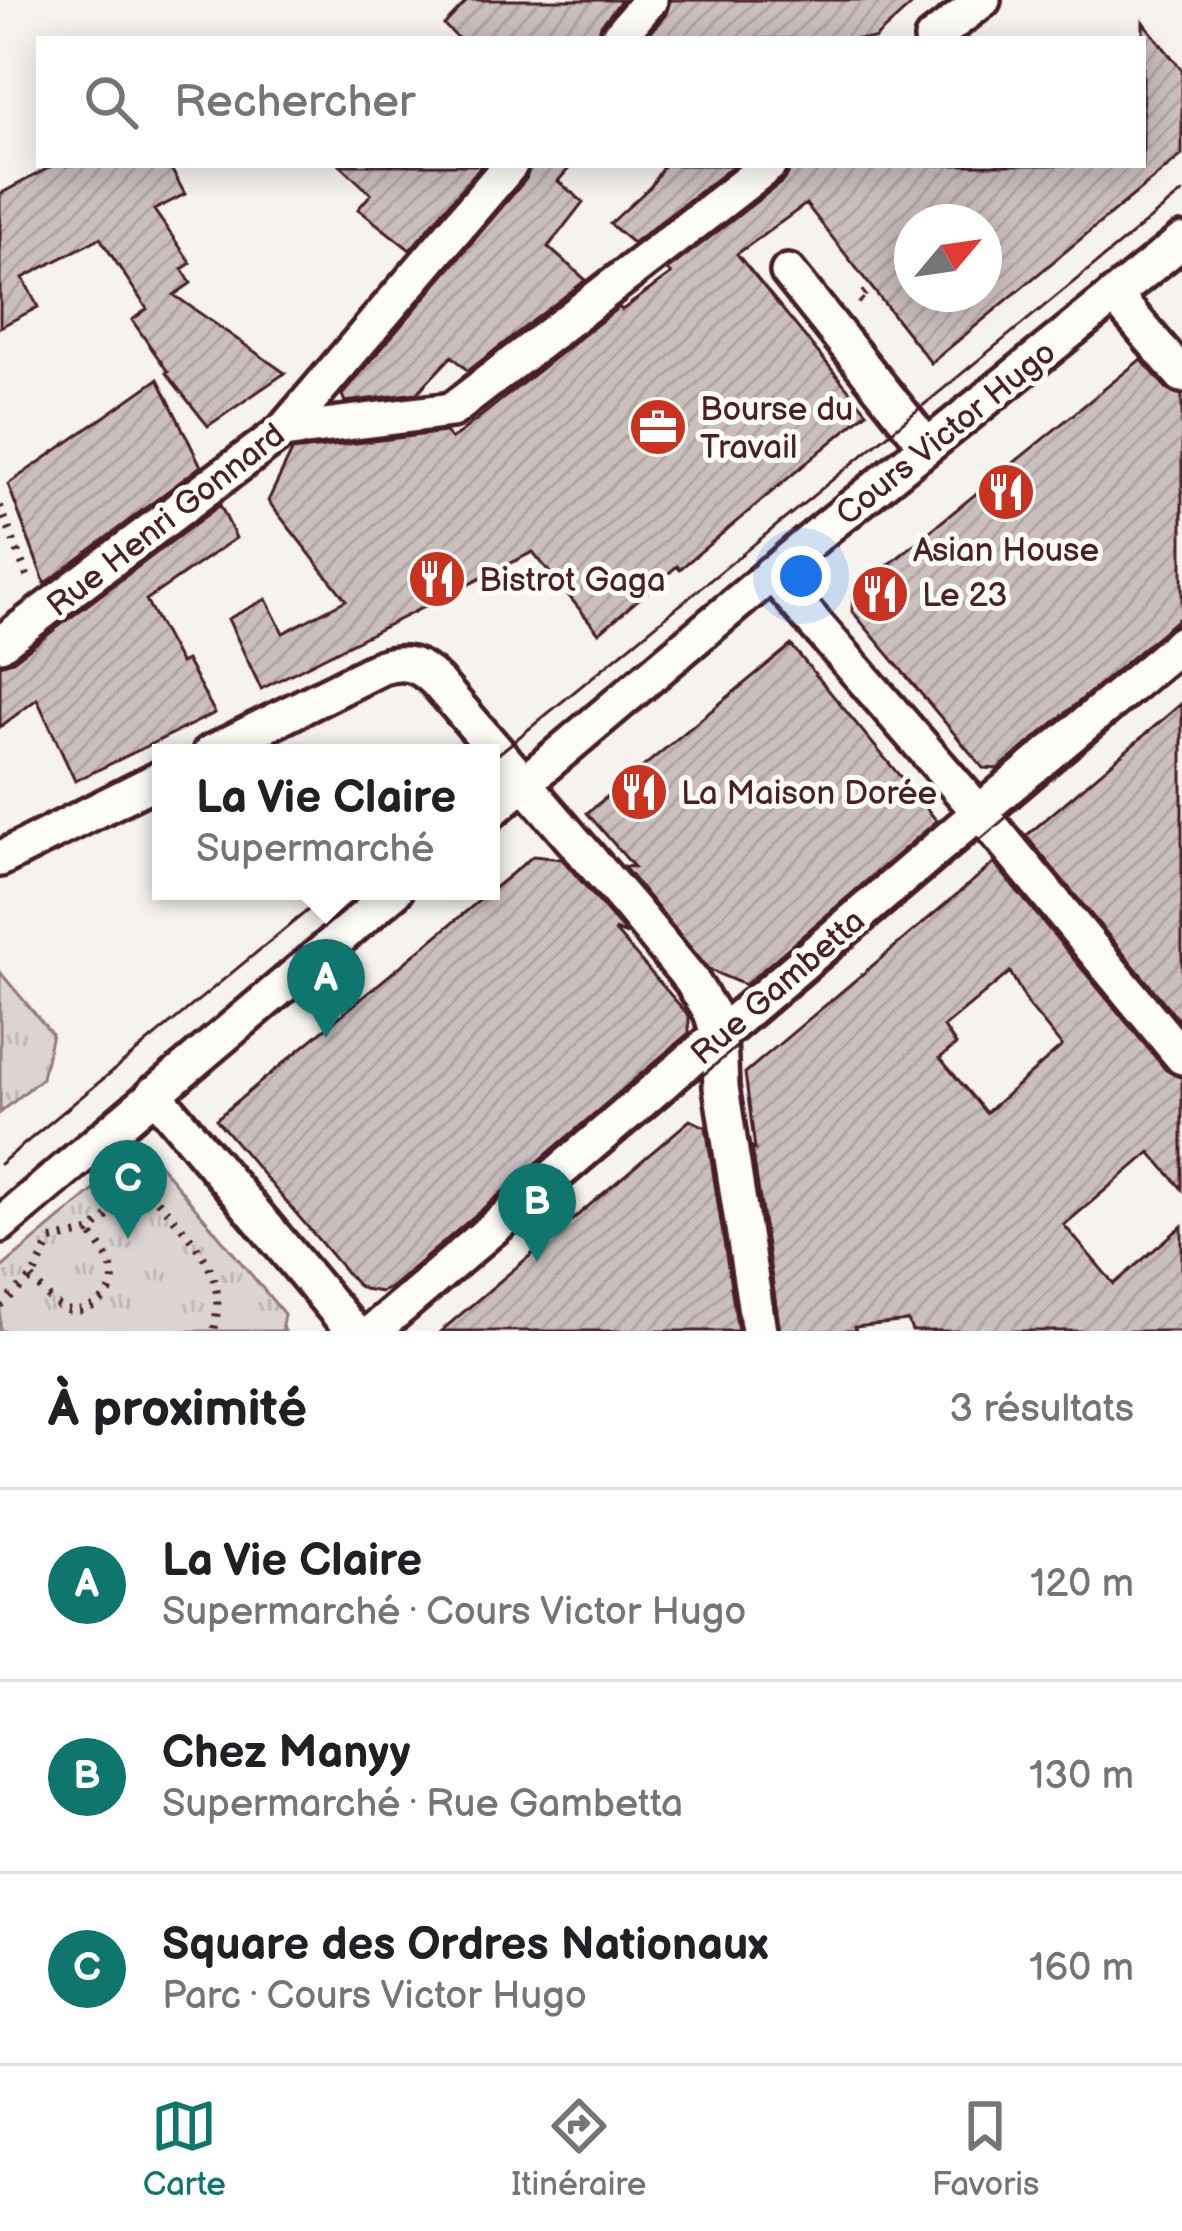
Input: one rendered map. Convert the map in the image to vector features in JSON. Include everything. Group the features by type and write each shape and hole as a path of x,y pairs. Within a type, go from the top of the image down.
{"street":[{"path":"620,36 650,0"},
{"path":"936,36 982,0"},
{"name":"Rue Henri Gonnard","path":"0,644 283,431 507,168"},
{"path":"283,431 452,410 765,168"},
{"name":"Cours Victor Hugo","path":"500,803 771,574 1182,241"},
{"path":"788,272 927,446"},
{"path":"1114,295 1182,375"},
{"path":"771,574 1182,1057"},
{"name":"Rue Gambetta","path":"373,1331 1182,643"},
{"path":"228,744 397,662 410,662 428,672 489,744"},
{"path":"500,757 560,821 692,980 711,1012 719,1037 721,1087 759,1331"},
{"path":"0,859 152,783"},
{"path":"0,1225 384,900"},
{"path":"154,1093 353,1331"}],"path":[{"path":"858,298 872,288"},
{"path":"0,506 29,583 15,593"},
{"path":"0,1305 32,1278 52,1240 88,1232 144,1186 214,1278 218,1306 214,1331"},
{"path":"32,1278 65,1310 80,1311 106,1297 113,1274 108,1258 88,1232"}],"green space":[{"path":"0,972 52,1034 42,1078 0,1113"},
{"path":"145,1147 284,1314 285,1331 0,1331 0,1269"}],"building":[{"path":"468,0 622,0 597,36 456,36 444,25"},
{"path":"670,0 917,0 877,36 648,36 666,14"},
{"path":"1143,22 1182,70 1182,155 1002,304 1002,204 894,204 894,312 993,312 931,363 806,204 737,254 867,412 599,633 533,552 261,689 228,619 266,599 283,633 346,600 268,501 292,451 445,432 452,439 619,307 622,310 671,274 667,270 782,182 789,168 1146,168"},
{"path":"48,168 171,168 185,194 154,210 191,263 182,269 191,283 174,295 285,373 208,426 132,320 147,309 100,238 23,278 38,307 0,327 0,194"},
{"path":"343,168 479,168 410,250 358,209 371,194"},
{"path":"529,168 569,168 558,181 583,202 548,247 586,280 468,371 452,356 417,393 345,402 342,395 526,179"},
{"path":"662,168 731,168 633,243 610,224 651,186"},
{"path":"1141,359 1167,389 1182,395 1182,616 998,769 983,768 852,611 853,594"},
{"path":"158,379 201,466 45,584 8,484"},
{"path":"220,505 236,538 146,600 180,663 186,660 215,713 75,781 37,699 0,727 0,665 13,661"},
{"path":"791,645 937,821 745,985 709,970 623,866 634,867 587,813"},
{"path":"1182,703 1182,1024 1026,836"},
{"path":"533,856 562,859 627,935 614,930 689,1016 689,1033 390,1288 381,1292 364,1289 216,1119 480,900 500,900 500,883"},
{"path":"994,863 1166,1070 1182,1078 1182,1189 1150,1152 1064,1225 1114,1284 1182,1226 1182,1331 912,1331 908,1321 855,1327 856,1331 780,1331 745,1073","holes":["1010,972 1029,1006 1062,1046 986,1113 940,1058 956,1045 944,1027"]},
{"path":"690,1120 706,1127 738,1331 441,1331"}],"tram line":[{"path":"500,753 1182,193"},
{"path":"402,1331 1182,668"},
{"path":"0,1164 320,900"}],"place":[{"name":"Bourse du Travail","path":"658,427"},
{"name":"Asian House","path":"1006,492"},
{"name":"Bistrot Gaga","path":"437,579"},
{"name":"Le 23","path":"880,594"},
{"name":"La Maison Dorée","path":"639,792"},
{"name":"La Vie Claire","path":"326,1038"},
{"name":"Square des Ordres Nationaux","path":"128,1239"},
{"name":"Chez Manyy","path":"537,1262"}]}
